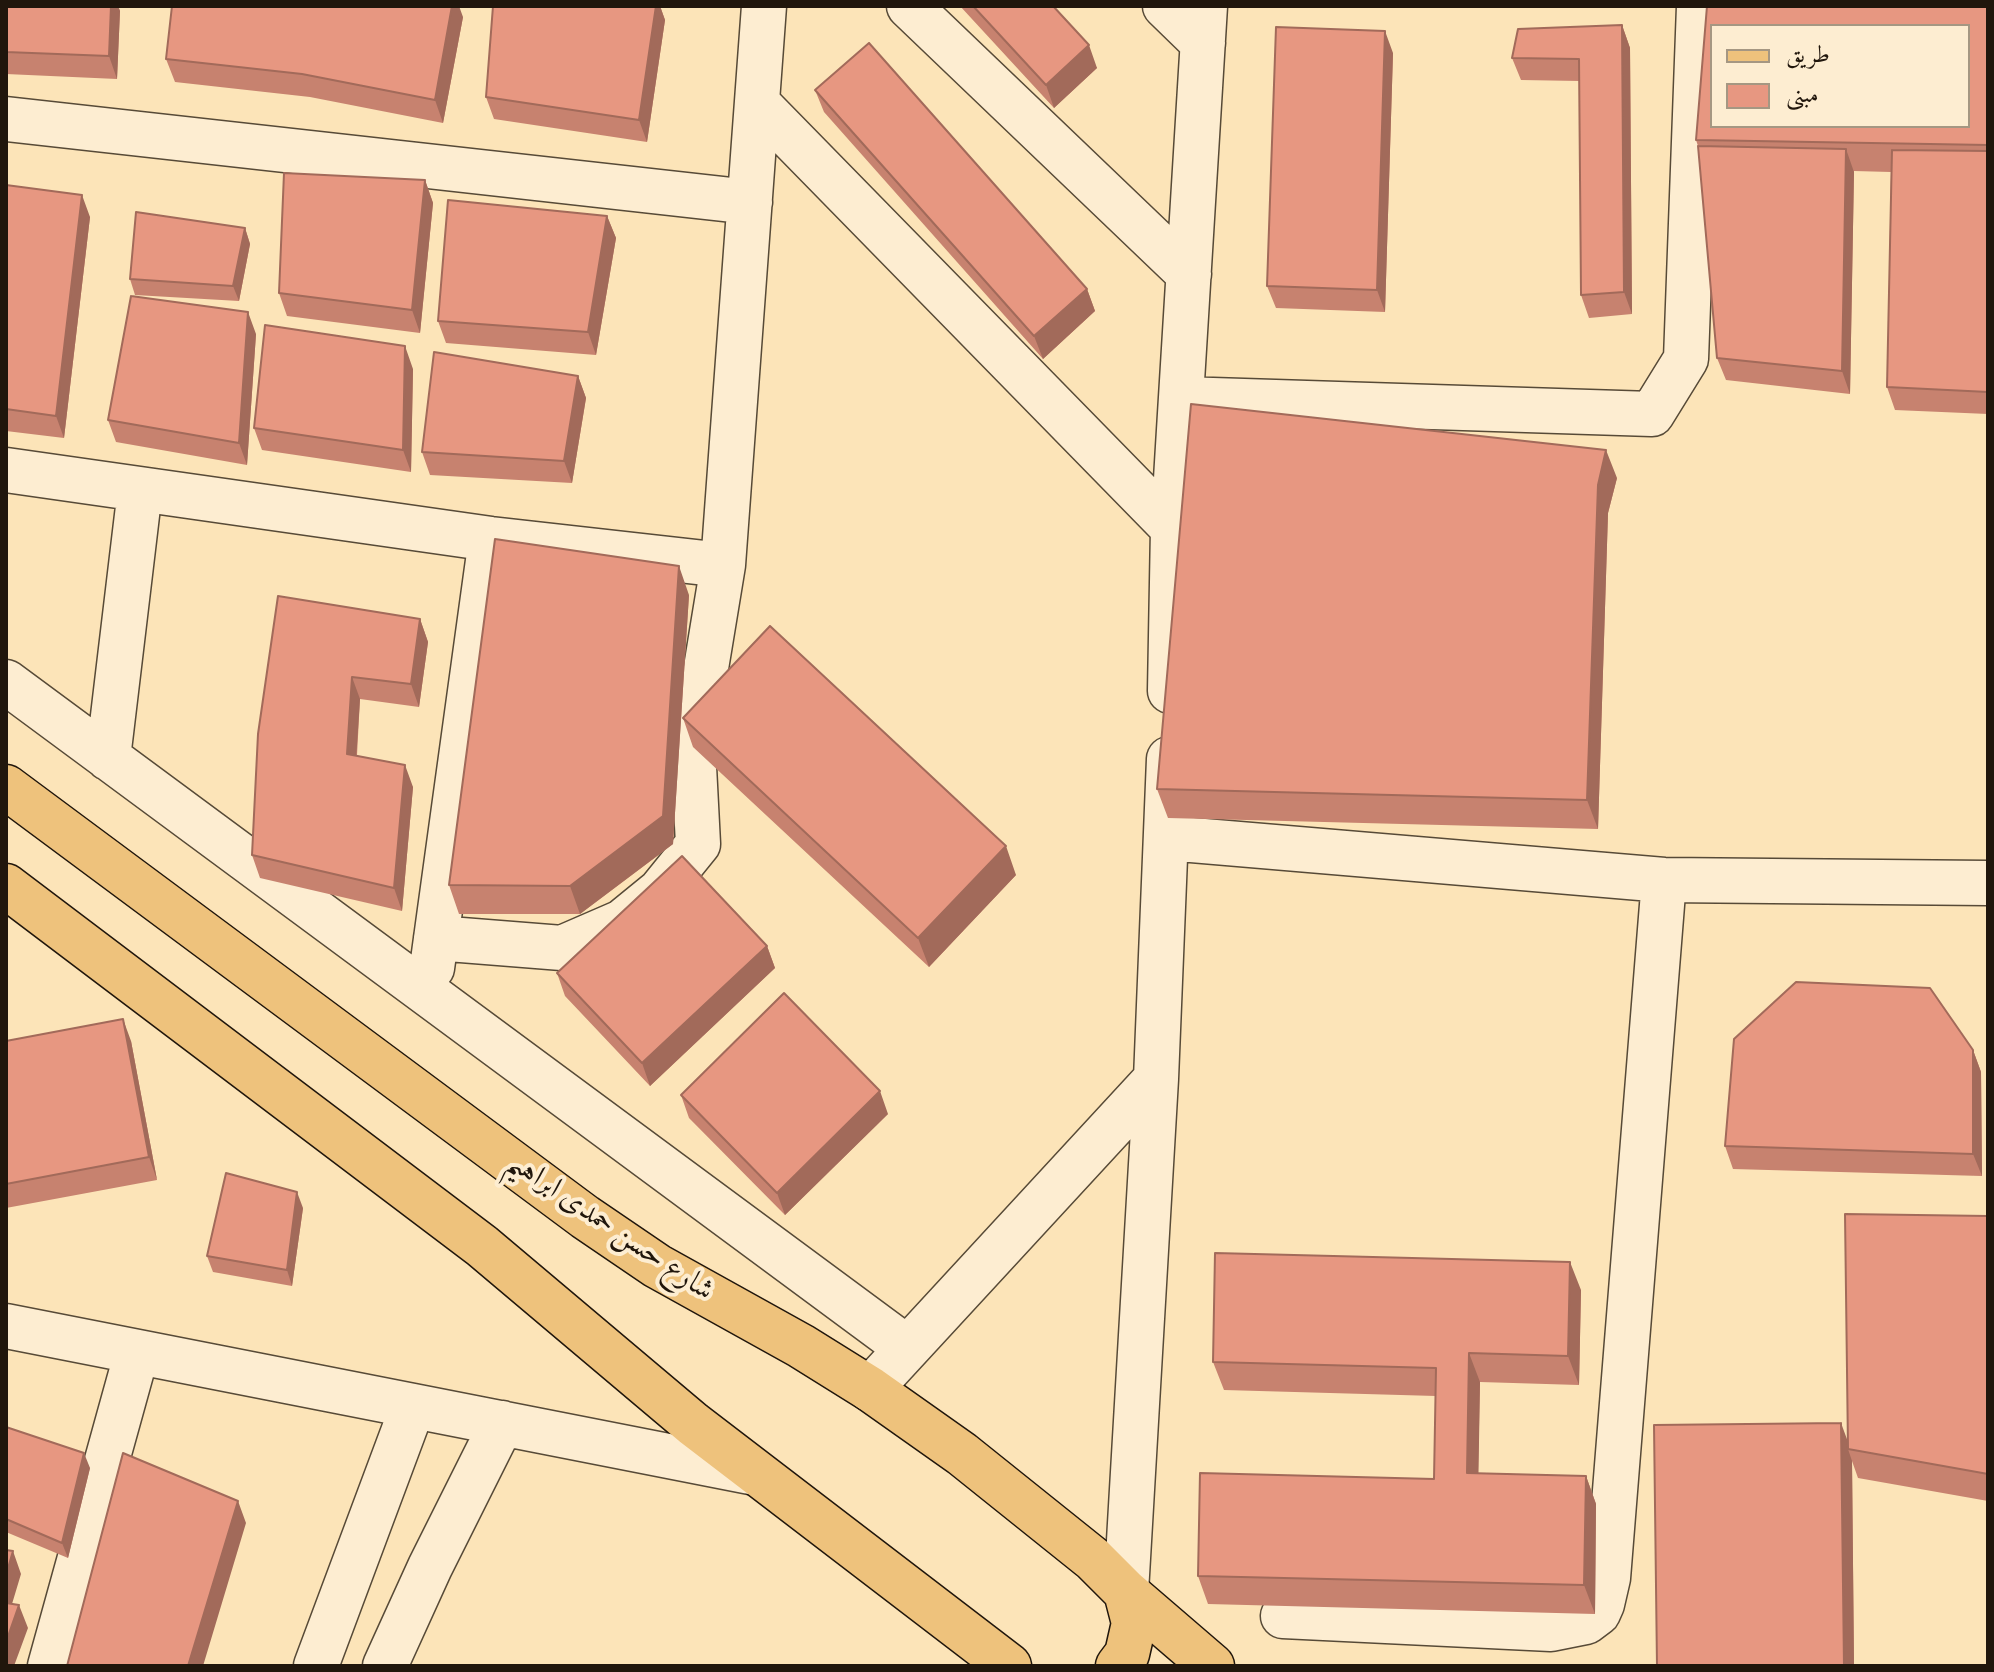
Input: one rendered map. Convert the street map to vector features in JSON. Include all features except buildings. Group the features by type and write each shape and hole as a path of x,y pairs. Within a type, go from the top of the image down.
{"main road":[{"name":"شارع حسن حمدى ابراهيم","path":"6,787 597,1225 657,1266 801,1346 870,1389 962,1454 1093,1559 1126,1592 1212,1666"},
{"path":"6,886 482,1246 755,1473 1009,1666"},
{"path":"1118,1666 1127,1654 1134,1623 1126,1592"}],"street":[{"path":"436,938 562,948 622,922 660,891 698,844 693,747 723,565 764,6"},
{"path":"909,6 1189,274"},
{"path":"1126,1592 1168,838 1173,528 1204,25 1165,6"},
{"path":"1181,399 1652,414 1686,359 1699,6"},
{"path":"757,103 1173,528"},
{"path":"6,119 750,202"},
{"path":"6,470 491,539 723,565"},
{"path":"108,758 140,490"},
{"path":"429,994 491,539"},
{"path":"6,682 907,1348"},
{"path":"1168,838 1664,880 1988,883"},
{"path":"1283,1616 1551,1629 1586,1622 1598,1613 1609,1562 1664,880"},
{"path":"870,1389 1156,1079"},
{"path":"6,1326 755,1473"},
{"path":"50,1666 137,1352"},
{"path":"316,1666 413,1406"},
{"path":"385,1666 430,1567 502,1423"}]}
